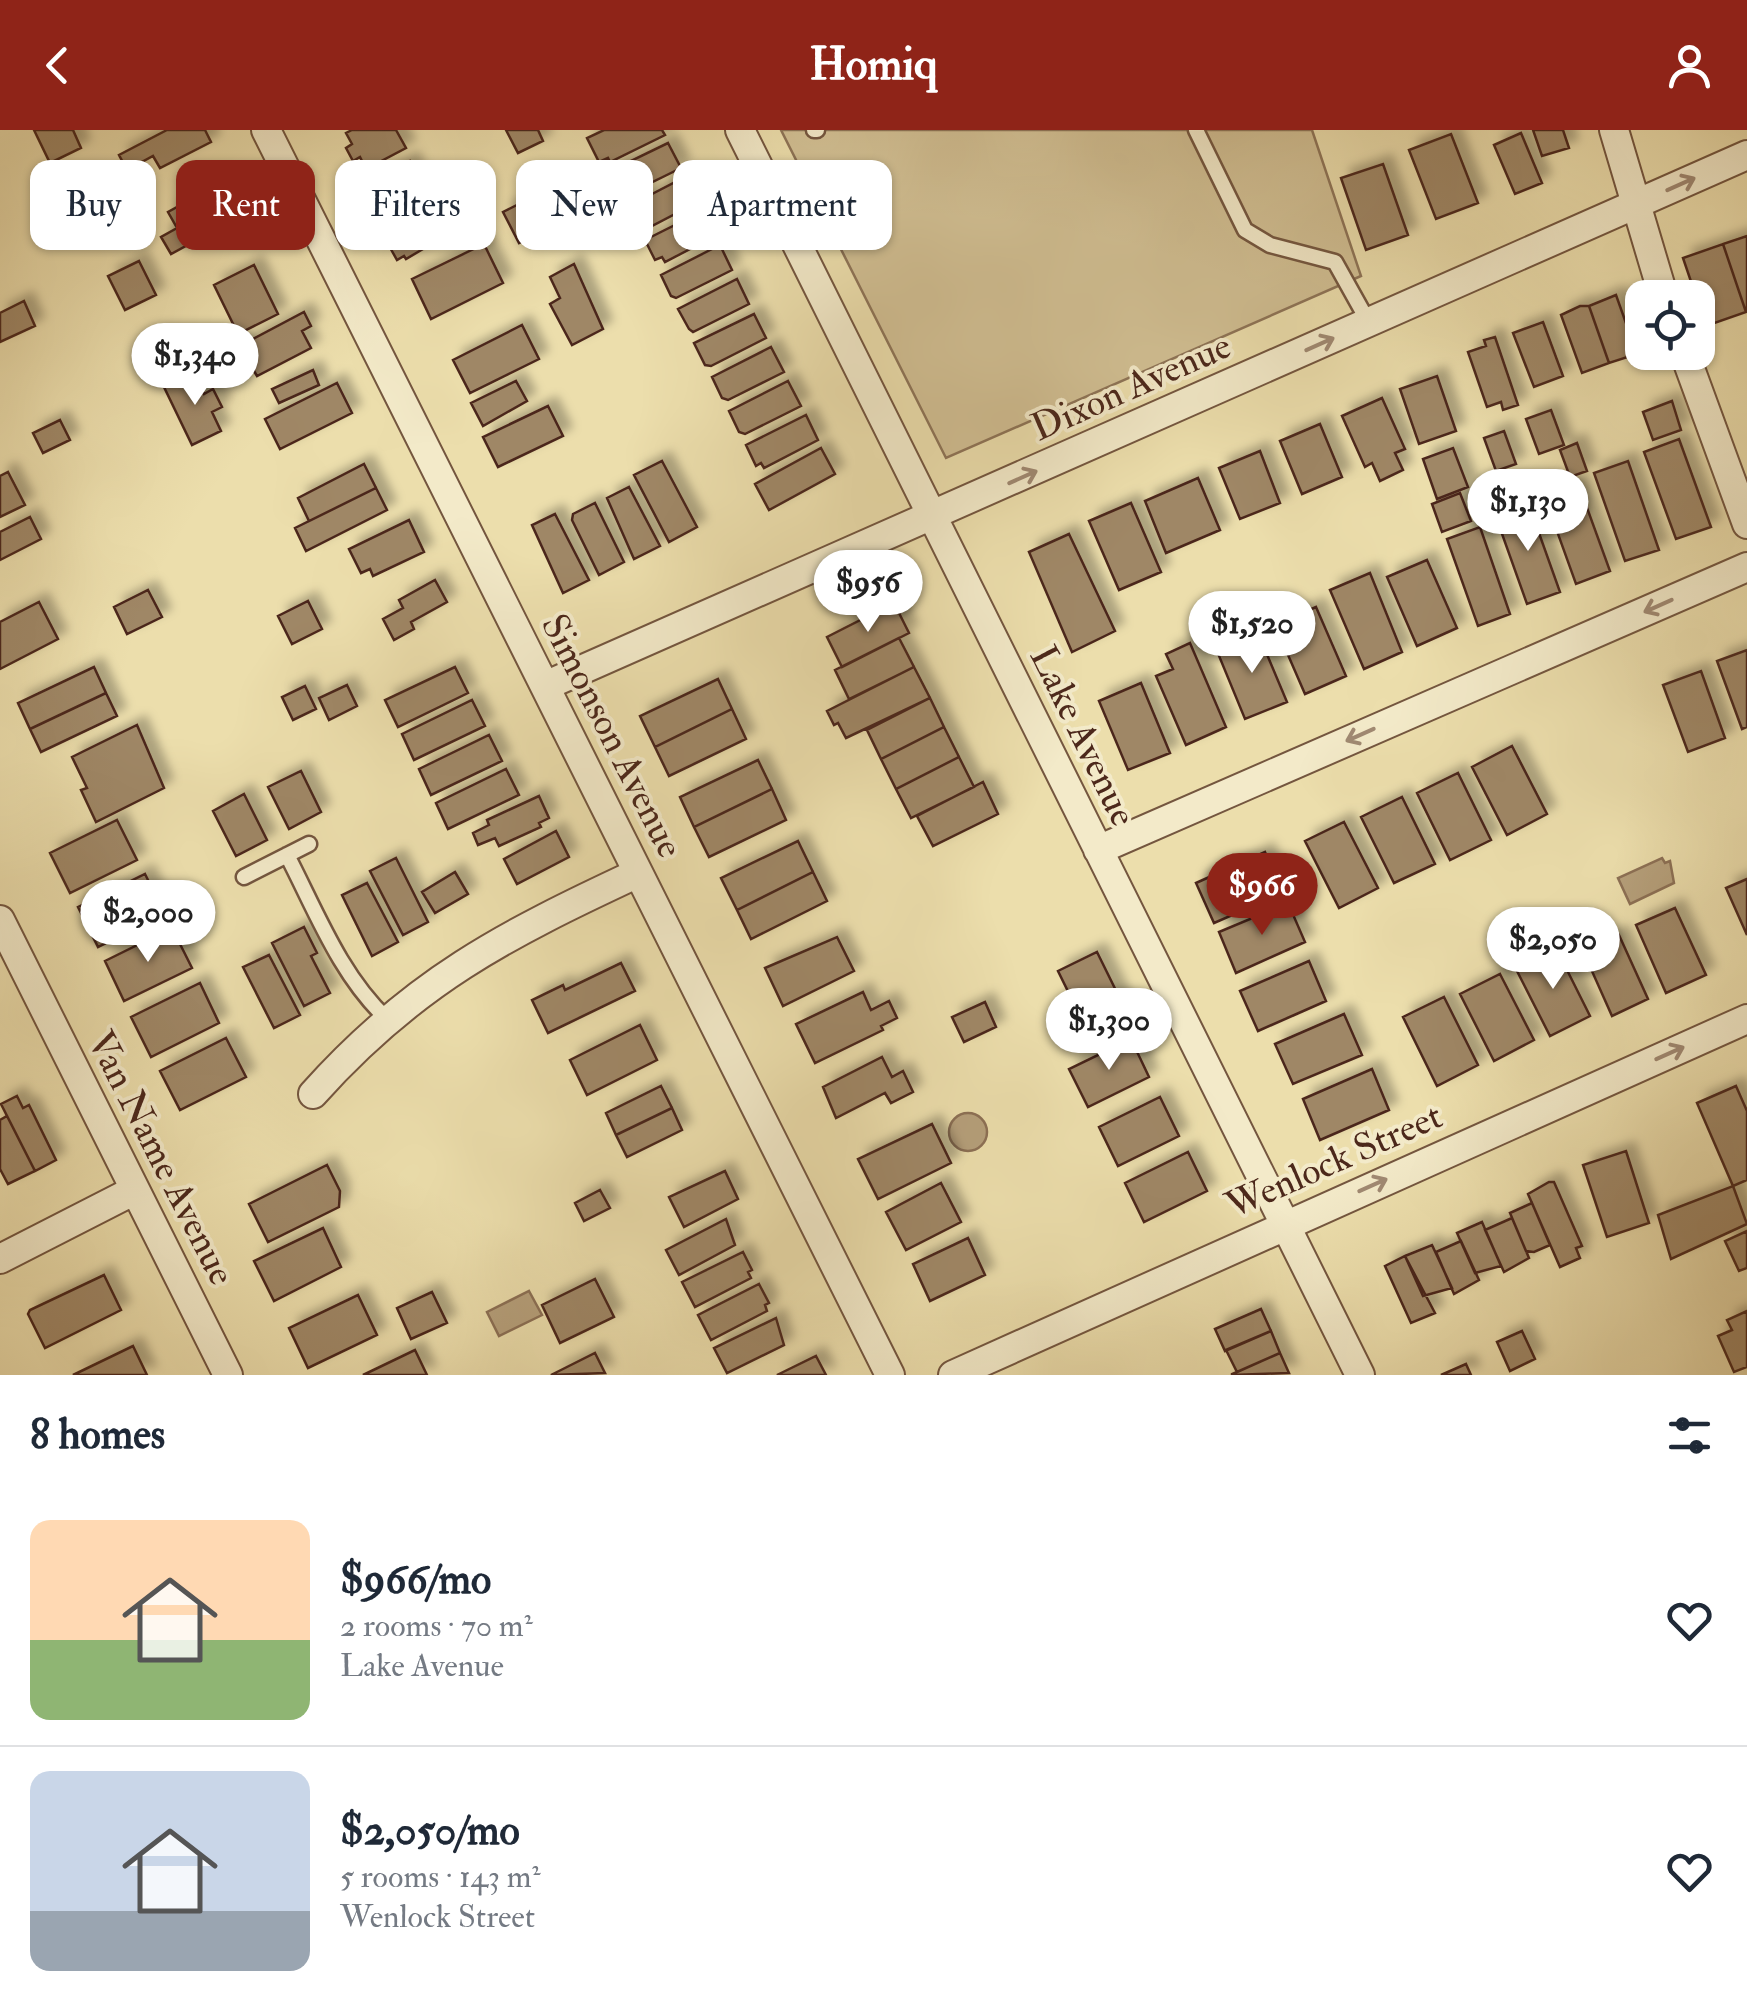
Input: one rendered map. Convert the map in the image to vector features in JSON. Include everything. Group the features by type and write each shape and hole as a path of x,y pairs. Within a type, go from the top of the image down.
{"street":[{"name":"Simonson Avenue","path":"266,130 890,1375"},
{"name":"Lake Avenue","path":"740,130 1360,1375"},
{"path":"1614,130 1658,280"},
{"name":"Dixon Avenue","path":"545,686 1747,155"},
{"path":"1691,370 1747,524"},
{"path":"1098,850 1747,567"},
{"path":"313,1094 387,1019 454,968 511,933 638,873"},
{"name":"Van Name Avenue","path":"0,920 228,1375"},
{"name":"Wenlock Street","path":"953,1375 1747,1020"},
{"path":"0,1259 134,1190"}],"lane":[{"path":"1196,130 1245,230 1256,240 1335,262 1368,322"},
{"path":"244,877 309,844"},
{"path":"287,855 345,967 366,998 387,1019"}],"shaded area":[{"path":"781,130 1312,130 1361,276 946,458 841,250 892,250 892,160 796,160"},
{"path":"1662,858 1665,863 1670,861 1674,883 1630,904 1618,878"},
{"path":"968,1113 981,1119 987,1132 981,1145 968,1151 955,1145 949,1132 955,1119"},
{"path":"529,1291 542,1315 499,1336 487,1312"}],"building":[{"path":"34,130 73,130 81,148 49,160"},
{"path":"167,130 205,130 211,142 160,168 153,156 146,160 122,160 119,155"},
{"path":"396,130 406,148 383,160 360,157 352,160 346,148 352,144 346,133"},
{"path":"506,130 538,130 543,141 518,153"},
{"path":"604,130 662,130 665,135 614,160 598,160 587,138"},
{"path":"1533,130 1563,130 1569,148 1542,156"},
{"path":"1521,133 1542,183 1515,194 1494,145"},
{"path":"1451,134 1478,203 1436,219 1409,150"},
{"path":"668,143 677,160 673,160 673,172 653,182 653,160 633,160"},
{"path":"1383,164 1408,235 1366,250 1341,178"},
{"path":"673,183 673,215 653,225 653,194"},
{"path":"516,206 516,237 503,212"},
{"path":"176,208 176,226 168,212"},
{"path":"673,226 673,250 688,250 665,262 662,257 655,260 650,250 653,236"},
{"path":"176,229 178,250 171,254 161,237"},
{"path":"1747,236 1747,311 1746,312 1723,244"},
{"path":"1723,244 1746,312 1715,323 1715,280 1690,280 1683,258"},
{"path":"391,250 421,250 406,259 404,256 397,260"},
{"path":"472,250 487,250 503,283 431,319 412,279"},
{"path":"710,250 722,250 732,270 676,298 671,296 661,275"},
{"path":"139,261 156,295 125,310 108,276"},
{"path":"574,264 603,329 572,345 550,304 560,298 550,277"},
{"path":"254,265 278,314 238,334 214,285"},
{"path":"737,279 749,304 693,332 689,329 678,309"},
{"path":"1616,295 1625,320 1625,358 1609,363 1589,306"},
{"path":"24,301 35,326 0,342 0,313"},
{"path":"1589,306 1609,363 1582,373 1561,315"},
{"path":"304,312 311,326 302,331 311,348 257,376 251,366 247,368 236,348"},
{"path":"754,314 766,338 711,366 705,365 694,343"},
{"path":"1543,322 1563,376 1534,387 1513,333"},
{"path":"522,325 539,359 470,393 453,360"},
{"path":"1495,337 1518,405 1503,410 1501,402 1487,407 1468,352 1486,346 1484,340"},
{"path":"771,347 784,372 728,400 722,398 712,377"},
{"path":"313,370 319,385 279,403 272,389"},
{"path":"194,373 204,394 213,389 222,407 212,412 221,431 192,445 164,387"},
{"path":"1437,376 1456,431 1419,444 1400,389"},
{"path":"516,381 527,401 483,426 471,403"},
{"path":"788,381 801,406 745,434 739,432 729,411"},
{"path":"337,383 352,413 280,449 265,419"},
{"path":"1382,398 1405,449 1395,453 1403,470 1380,481 1372,463 1365,467 1342,416"},
{"path":"1672,401 1681,430 1653,440 1643,412"},
{"path":"548,406 563,436 498,467 483,437"},
{"path":"1551,410 1564,445 1539,454 1526,419"},
{"path":"806,415 818,440 764,468 761,463 756,466 746,445"},
{"path":"60,420 70,440 43,453 33,433"},
{"path":"1320,424 1342,477 1302,494 1280,441"},
{"path":"1504,431 1516,464 1496,471 1484,438"},
{"path":"1679,439 1711,527 1676,539 1644,452"},
{"path":"1577,443 1587,471 1570,477 1560,450"},
{"path":"821,448 835,474 769,510 755,484"},
{"path":"1453,448 1468,487 1437,499 1423,459"},
{"path":"1260,451 1280,503 1240,519 1219,468"},
{"path":"662,461 697,527 669,542 634,475"},
{"path":"1628,461 1659,550 1625,561 1594,473"},
{"path":"364,464 376,488 309,521 298,498"},
{"path":"8,472 25,505 0,517 0,476"},
{"path":"1198,478 1220,530 1166,553 1145,501"},
{"path":"1578,483 1610,571 1576,584 1544,495"},
{"path":"629,487 660,546 634,559 607,498"},
{"path":"376,488 387,510 306,551 295,528"},
{"path":"1460,493 1471,521 1442,532 1432,504"},
{"path":"595,503 624,562 599,575 572,520 573,514"},
{"path":"1131,503 1161,572 1119,590 1089,521"},
{"path":"1529,505 1560,592 1527,604 1496,517"},
{"path":"555,514 589,580 563,593 532,525"},
{"path":"30,517 41,539 0,560 0,532"},
{"path":"409,520 424,552 373,576 370,569 361,573 349,549"},
{"path":"1480,527 1510,614 1478,626 1447,539"},
{"path":"1069,534 1115,631 1072,652 1029,552"},
{"path":"1427,560 1457,628 1417,646 1387,577"},
{"path":"1370,573 1402,652 1364,669 1330,590"},
{"path":"435,580 447,602 411,622 414,629 394,640 383,619 403,608 399,600"},
{"path":"148,590 162,617 127,634 114,607"},
{"path":"308,601 322,629 292,644 278,616"},
{"path":"39,602 58,639 0,669 0,622"},
{"path":"894,603 909,633 842,667 827,637"},
{"path":"1316,607 1346,676 1305,694 1275,625"},
{"path":"1258,633 1287,702 1245,719 1217,651"},
{"path":"899,638 914,667 849,699 835,670"},
{"path":"1190,643 1226,727 1186,745 1156,676 1173,669 1166,654"},
{"path":"1747,650 1747,727 1742,729 1717,661"},
{"path":"94,667 106,693 30,729 18,703"},
{"path":"455,667 468,693 398,727 385,700"},
{"path":"914,667 930,698 846,738 838,723 834,725 827,711"},
{"path":"1701,671 1725,738 1688,752 1663,685"},
{"path":"718,679 732,709 655,747 640,716"},
{"path":"1141,683 1170,753 1128,770 1099,701"},
{"path":"347,685 357,706 329,720 319,698"},
{"path":"305,686 316,709 293,720 282,697"},
{"path":"106,693 117,716 41,752 30,729"},
{"path":"930,698 944,727 881,759 867,730"},
{"path":"472,700 485,726 414,760 402,734"},
{"path":"732,709 746,739 669,776 655,747"},
{"path":"137,725 164,788 96,822 81,790 87,788 72,757"},
{"path":"944,727 959,757 896,789 881,759"},
{"path":"489,735 502,761 431,795 419,769"},
{"path":"1512,746 1547,814 1507,835 1472,767"},
{"path":"959,757 974,787 911,818 896,789"},
{"path":"758,760 772,789 694,827 680,797"},
{"path":"506,769 519,795 448,829 436,803"},
{"path":"301,771 321,812 289,829 268,787"},
{"path":"1458,773 1491,840 1450,860 1417,793"},
{"path":"983,782 998,814 933,846 917,816"},
{"path":"772,789 786,820 709,857 694,827"},
{"path":"244,794 267,840 236,856 213,811"},
{"path":"539,796 549,818 539,823 541,827 499,846 495,838 478,845 473,833 489,825 487,820"},
{"path":"1402,797 1435,864 1394,883 1361,817"},
{"path":"117,820 137,860 70,893 50,853"},
{"path":"1344,822 1378,888 1339,908 1305,841"},
{"path":"556,831 569,857 517,884 504,859"},
{"path":"798,841 813,872 737,910 721,878"},
{"path":"1265,852 1283,893 1214,923 1196,883"},
{"path":"396,858 428,922 403,935 370,871"},
{"path":"455,872 468,894 435,913 422,892"},
{"path":"813,872 827,901 751,939 737,910"},
{"path":"145,874 165,914 98,947 78,907"},
{"path":"1747,879 1747,935 1726,888"},
{"path":"367,883 398,942 372,956 342,895"},
{"path":"1288,903 1305,942 1236,973 1219,932"},
{"path":"1675,908 1706,975 1666,993 1636,925"},
{"path":"304,927 317,953 311,956 330,993 304,1006 272,943"},
{"path":"172,928 192,968 124,1001 105,961"},
{"path":"1619,935 1648,999 1612,1016 1583,951"},
{"path":"837,937 854,971 783,1006 765,968"},
{"path":"1556,948 1590,1016 1550,1036 1516,969"},
{"path":"1097,952 1128,1015 1089,1034 1058,971"},
{"path":"269,955 300,1015 274,1028 243,967"},
{"path":"1309,961 1326,1001 1258,1031 1240,991"},
{"path":"621,963 635,991 548,1033 532,1000 563,985 565,990"},
{"path":"1500,974 1534,1040 1494,1061 1460,994"},
{"path":"200,983 219,1023 151,1057 131,1017"},
{"path":"863,992 871,1010 889,1001 897,1018 881,1026 883,1030 815,1063 796,1024"},
{"path":"1444,997 1478,1065 1437,1086 1403,1017"},
{"path":"985,1002 996,1027 964,1042 952,1017"},
{"path":"1344,1014 1362,1055 1293,1084 1275,1044"},
{"path":"640,1025 657,1060 587,1095 570,1060"},
{"path":"226,1038 246,1077 180,1110 160,1071"},
{"path":"1131,1039 1149,1077 1088,1107 1069,1069"},
{"path":"882,1057 892,1077 903,1071 913,1092 891,1103 885,1093 836,1118 823,1087"},
{"path":"1372,1069 1389,1110 1320,1140 1303,1099"},
{"path":"661,1086 672,1108 616,1135 606,1113"},
{"path":"1736,1086 1747,1111 1747,1180 1733,1186 1697,1103"},
{"path":"17,1096 23,1108 29,1105 56,1160 35,1171 1,1104"},
{"path":"1160,1097 1179,1136 1118,1166 1099,1127"},
{"path":"672,1108 682,1130 627,1157 616,1135"},
{"path":"7,1116 35,1171 8,1184 0,1169 0,1120"},
{"path":"932,1124 951,1163 878,1199 858,1159"},
{"path":"1626,1151 1649,1223 1607,1237 1583,1165"},
{"path":"1188,1152 1207,1191 1144,1222 1125,1183"},
{"path":"327,1165 340,1191 339,1207 268,1242 249,1204"},
{"path":"725,1171 738,1199 684,1227 669,1197"},
{"path":"1554,1182 1582,1246 1576,1248 1580,1258 1560,1267 1528,1194"},
{"path":"941,1183 961,1222 906,1250 886,1212"},
{"path":"1733,1186 1747,1224 1671,1259 1658,1215"},
{"path":"600,1190 610,1208 584,1221 575,1203"},
{"path":"1532,1203 1550,1245 1534,1252 1526,1251 1510,1213"},
{"path":"1512,1218 1529,1258 1504,1272 1485,1230"},
{"path":"726,1219 735,1245 679,1275 666,1250"},
{"path":"1482,1222 1501,1266 1475,1273 1457,1233"},
{"path":"323,1228 341,1267 274,1301 254,1261"},
{"path":"1747,1231 1747,1268 1739,1271 1725,1241"},
{"path":"968,1238 985,1275 930,1301 913,1264"},
{"path":"1461,1241 1479,1280 1454,1294 1436,1252"},
{"path":"1432,1245 1452,1288 1423,1296 1405,1256"},
{"path":"743,1252 752,1270 748,1272 751,1278 695,1307 682,1282"},
{"path":"1405,1256 1435,1313 1411,1323 1385,1266"},
{"path":"104,1275 121,1310 45,1348 28,1314 30,1310"},
{"path":"595,1279 614,1317 560,1343 542,1305"},
{"path":"759,1284 769,1303 765,1305 767,1311 711,1340 698,1315"},
{"path":"432,1292 447,1323 411,1339 397,1308"},
{"path":"358,1295 377,1335 308,1368 289,1328"},
{"path":"1261,1309 1271,1331 1225,1351 1215,1329"},
{"path":"1747,1311 1747,1367 1734,1372 1718,1336 1732,1330 1727,1320"},
{"path":"776,1318 784,1345 727,1373 714,1348"},
{"path":"1271,1331 1280,1353 1237,1372 1226,1350"},
{"path":"1522,1331 1535,1359 1510,1371 1497,1342"},
{"path":"133,1346 147,1375 73,1375"},
{"path":"415,1350 427,1375 363,1375"},
{"path":"595,1353 605,1373 551,1375"},
{"path":"1280,1353 1289,1373 1232,1375 1232,1374"},
{"path":"816,1356 826,1375 777,1375"},
{"path":"1466,1364 1471,1375 1441,1375"}]}
